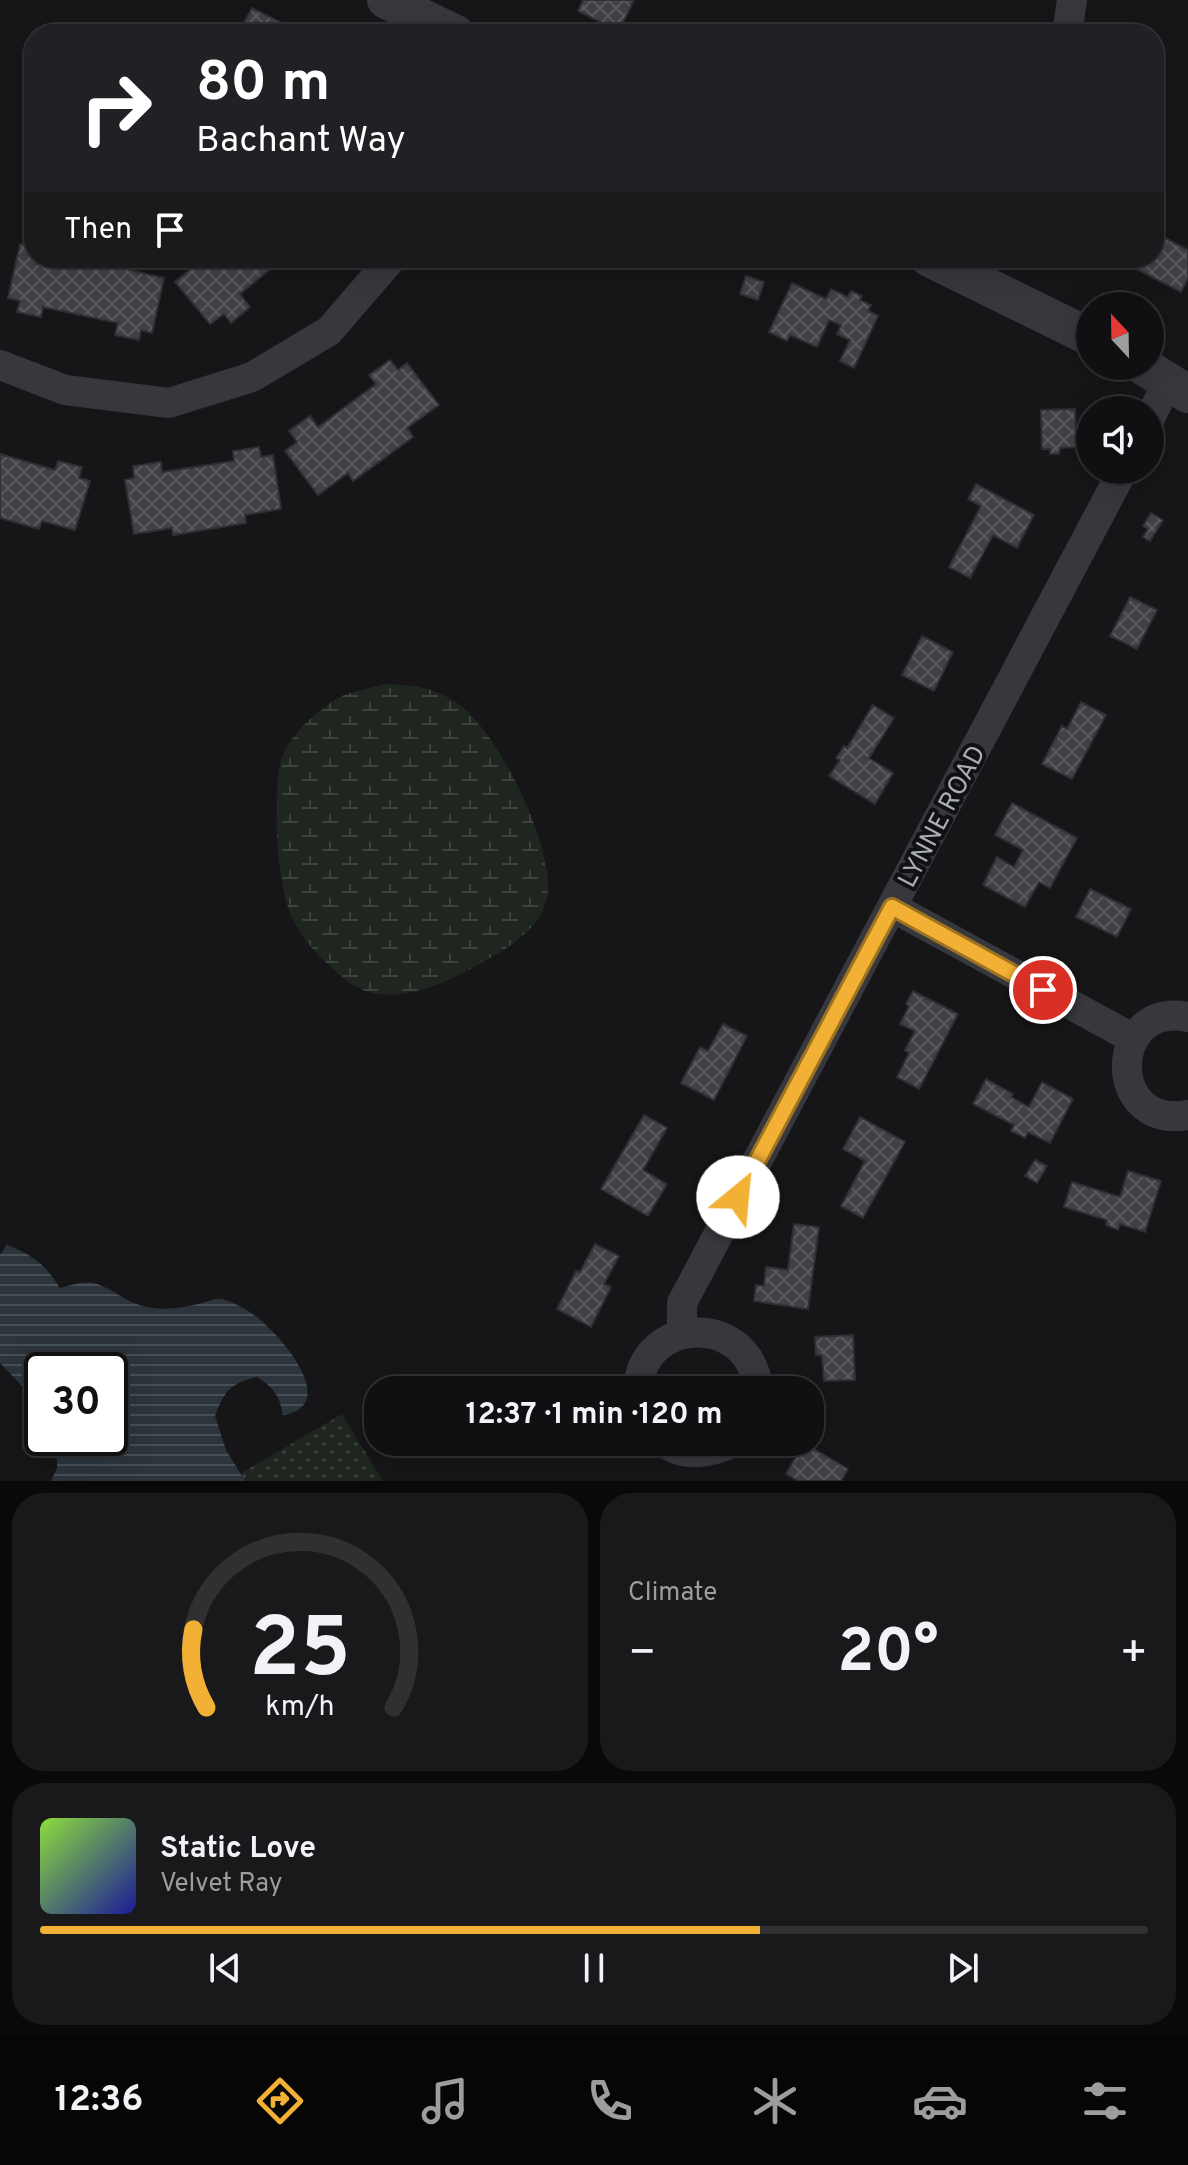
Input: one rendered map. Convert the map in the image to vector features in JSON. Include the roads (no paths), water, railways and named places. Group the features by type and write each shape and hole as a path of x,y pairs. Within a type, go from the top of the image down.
{"street":[{"path":"386,0 435,24"},
{"path":"1068,24 1072,0"},
{"path":"0,365 65,390 169,403 252,377 329,331 383,268"},
{"path":"962,268 1076,329"},
{"name":"LYNNE ROAD","path":"682,1334 682,1303 1116,484"},
{"path":"892,907 1134,1039"},
{"path":"1188,1017 1177,1015 1157,1019 1140,1030 1129,1046 1125,1066 1129,1086 1140,1102 1156,1113 1175,1117 1188,1115"},
{"path":"642,1376 645,1363 660,1345 682,1334 705,1331 728,1339 746,1354 757,1376"}]}
